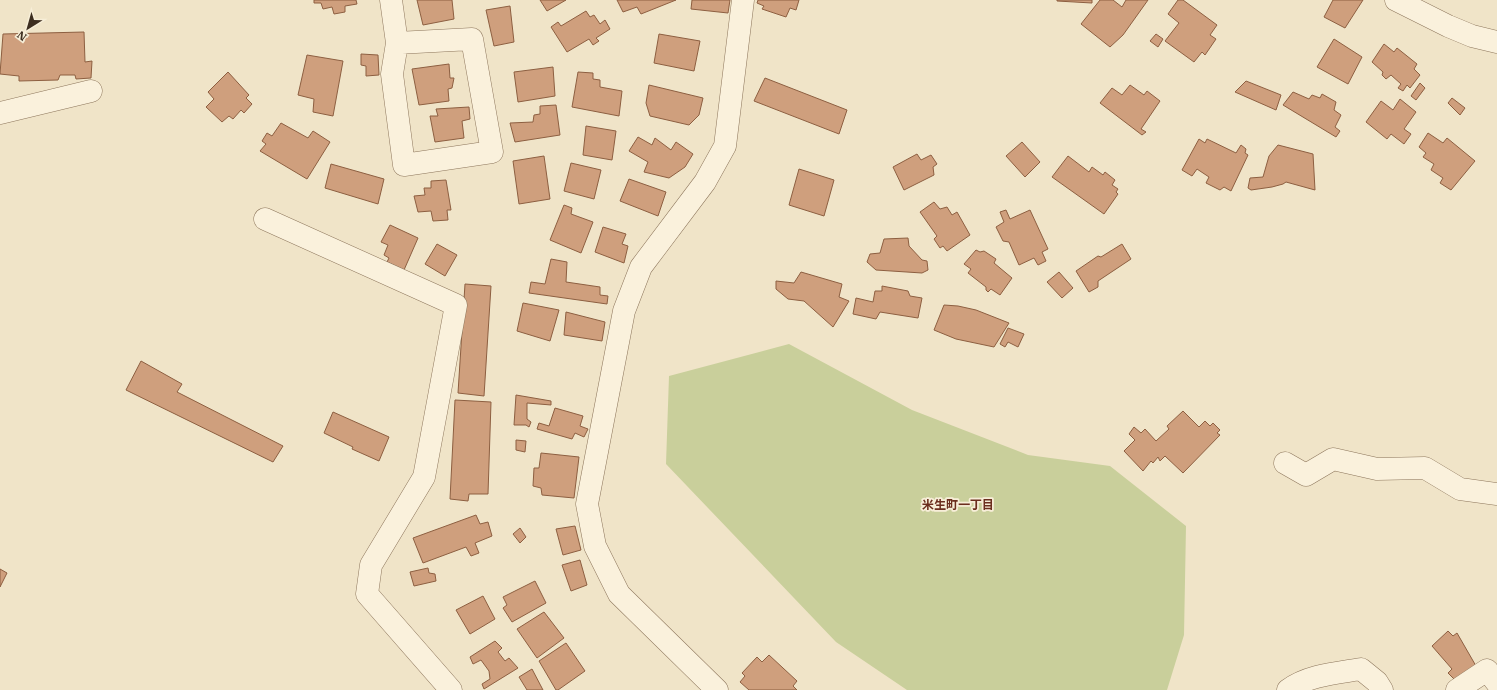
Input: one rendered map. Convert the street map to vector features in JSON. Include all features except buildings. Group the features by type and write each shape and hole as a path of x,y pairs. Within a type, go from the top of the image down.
{"street":[{"path":"391,0 398,43 392,74 404,165 492,152 472,39 398,43"},
{"path":"716,690 619,594 595,546 587,504 624,310 641,267 705,182 724,146 743,0"},
{"path":"1396,0 1448,26 1472,36 1497,42"},
{"path":"0,113 91,92"},
{"path":"265,219 456,305 424,477 371,565 367,594 450,690"},
{"path":"1285,463 1306,475 1333,459 1377,469 1425,468 1460,489 1497,494"},
{"path":"1288,690 1296,684 1329,674 1361,669 1376,682 1382,690"},
{"path":"1457,690 1487,670 1497,683"}],"green space":[{"path":"789,344 912,410 1028,455 1110,466 1186,526 1184,635 1167,690 907,690 836,642 666,464 669,376"}],"district":[{"name":"米生町一丁目","path":"958,504"}]}
